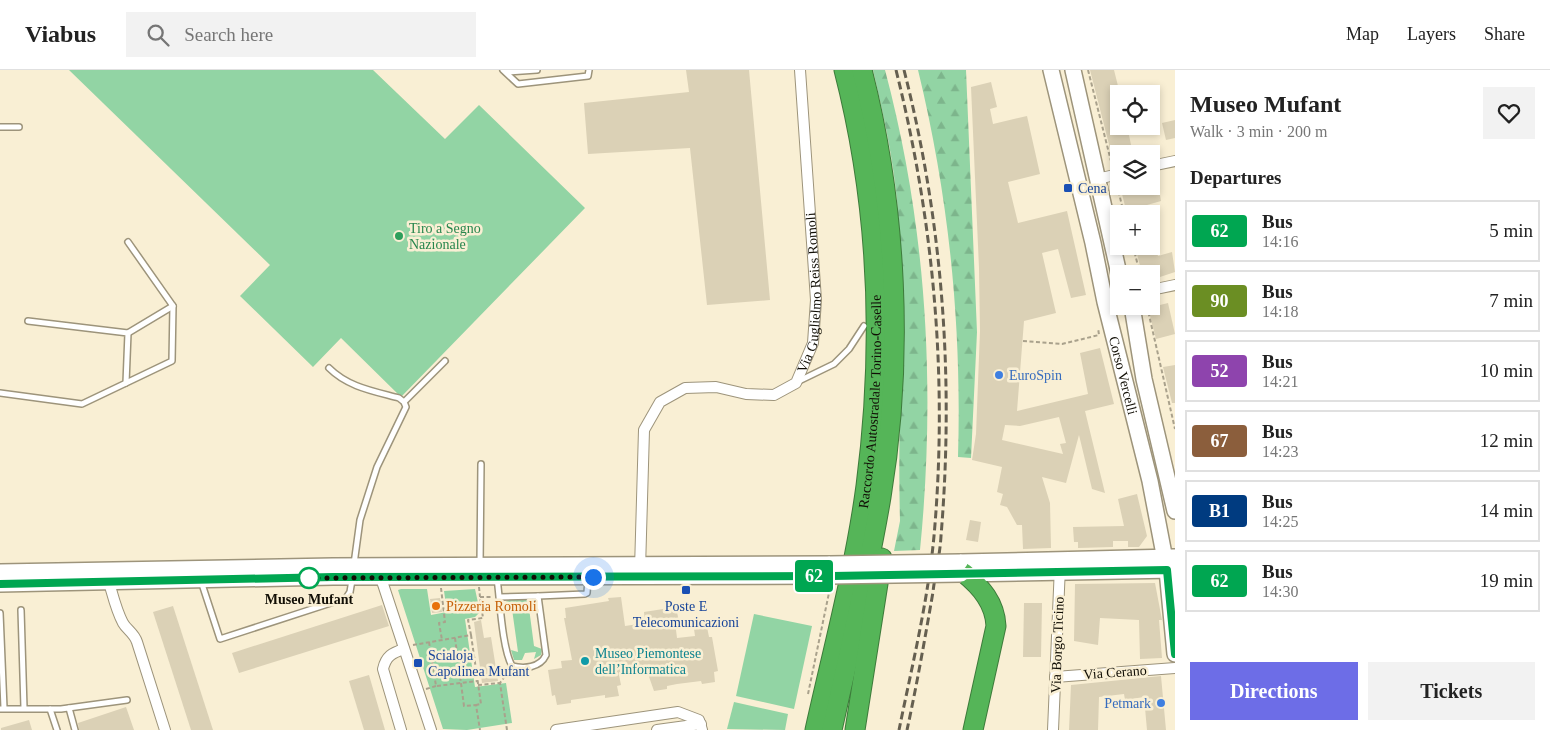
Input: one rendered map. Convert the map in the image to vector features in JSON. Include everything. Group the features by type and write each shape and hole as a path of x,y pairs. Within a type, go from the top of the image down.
{"highway":[{"name":"Raccordo Autostradale Torino-Caselle","path":"815,730 861,515 869,456 875,368 876,304 869,195 857,125 844,70"},
{"name":"Raccordo Autostradale Torino-Caselle","path":"832,730 879,505 888,437 893,330 890,248 880,158 862,70"},
{"path":"855,730 876,605 889,507 890,467 888,437"},
{"path":"962,570 988,599 996,616 996,626 973,730"}],"main road":[{"name":"Corso Vercelli","path":"1051,70 1093,243 1110,294"},
{"path":"1072,70 1117,265"},
{"name":"Corso Vercelli","path":"1114,315 1121,361 1159,526 1170,564 1175,654"},
{"name":"Corso Vercelli","path":"1133,315 1144,379 1171,472 1175,511"},
{"path":"1136,558 1152,543 1159,526"},
{"path":"1060,566 1136,558 1170,564"},
{"path":"0,584 107,576 353,571 480,576 496,571 830,572 1170,564"},
{"path":"0,572 107,576"}],"street":[{"name":"Via Guglielmo Reiss Romoli","path":"640,572 644,430 660,402 685,388 716,387 746,394 774,395 796,382 813,343 816,300 800,70"},
{"path":"1160,164 1175,160"},
{"path":"1096,179 1110,176"},
{"path":"1160,288 1175,285"},
{"name":"Via Borgo Ticino","path":"1053,730 1060,566"},
{"path":"379,571 431,730"},
{"path":"107,576 122,621 134,634 165,730"},
{"path":"401,730 383,669 391,653 404,649"},
{"name":"Via Cerano","path":"1055,677 1175,668"},
{"path":"556,730 678,712 690,715 702,727"},
{"path":"658,730 702,727"}],"lane":[{"path":"504,71 538,70"},
{"path":"504,71 518,84 588,76 589,70"},
{"path":"0,127 19,127"},
{"path":"0,392 82,404 172,361 173,306 128,242"},
{"path":"28,321 128,333 173,306"},
{"path":"796,382 834,364 849,349 864,326"},
{"path":"126,383 128,333"},
{"path":"404,402 445,361"},
{"path":"328,368 338,377 355,387 404,402"},
{"path":"200,574 220,639 346,598 350,592 363,512 377,467 406,407 404,402"},
{"path":"480,576 481,464"},
{"path":"496,571 508,660 512,666 535,666 543,662 546,655 538,596"},
{"path":"500,597 585,594 588,589 589,572"},
{"path":"21,610 24,708"},
{"path":"0,613 2,709 69,708 127,700"},
{"path":"69,708 75,730"},
{"path":"50,709 57,730"}],"path":[{"path":"1088,70 1110,149"},
{"path":"1149,315 1175,429"},
{"path":"1023,341 1062,344 1099,335 1098,328"},
{"path":"808,694 830,572"},
{"path":"455,638 464,706 481,704 468,620 483,618 480,598 480,576"},
{"path":"441,586 445,622 439,623 442,640"},
{"path":"480,598 500,597"},
{"path":"404,649 428,642 471,635"},
{"path":"428,642 436,686 478,681"},
{"path":"507,730 500,683 512,666"},
{"path":"478,686 500,683"},
{"path":"476,705 480,730"}],"green space":[{"name":"Tiro a Segno Nazionale","path":"69,70 373,70 445,139 479,105 585,208 401,397 341,338 313,367 240,296 270,265"},
{"path":"873,70 885,70 899,129 919,248 927,369 925,490 920,550 894,551 900,521 901,321 899,241 893,168"},
{"path":"918,70 966,70 977,332 971,458 958,457 958,359 951,262 938,166"},
{"path":"427,589 431,615 447,612 444,591 475,589 480,612 475,617 465,619 475,687 506,683 512,723 467,730 443,729 398,590"},
{"path":"509,598 531,599 536,603 536,609 529,608 534,646 542,649 541,655 534,659 536,652 525,653 522,660 514,660 511,650 518,652 512,609 504,605"},
{"path":"754,614 812,626 794,709 736,696"},
{"path":"734,702 788,714 785,730 727,729"}],"building":[{"path":"686,70 749,70 770,300 707,305 690,148 588,154 584,103 689,92"},
{"path":"1090,70 1114,70 1118,85 1110,85 1110,135 1129,135 1131,145 1110,145 1110,148"},
{"path":"991,82 997,107 990,109 993,124 1027,116 1040,174 1008,182 1018,223 1067,211 1086,295 1071,298 1058,249 1042,253 1056,313 1024,321 1017,411 1088,394 1080,353 1100,348 1114,404 1085,411 1105,493 1092,489 1079,435 1066,483 1042,477 1050,503 1051,548 1023,549 1022,525 1017,525 1007,507 1000,505 1003,494 997,492 1002,467 972,460 976,434 980,331 971,87","holes":["1059,417 1066,443 1060,444 1063,454 1002,440 1005,425 1020,426"]},
{"path":"1175,120 1175,138 1166,140 1162,123"},
{"path":"1160,194 1161,201 1147,205 1125,205 1122,195"},
{"path":"1172,252 1175,272 1160,277 1160,265 1140,265 1137,255 1158,256"},
{"path":"1168,303 1175,334 1156,339 1150,315 1160,315 1160,305"},
{"path":"1175,365 1175,403 1172,403 1163,367"},
{"path":"1137,494 1147,536 1139,547 1128,547 1128,541 1113,541 1113,547 1078,548 1078,542 1074,542 1073,527 1124,526 1118,499"},
{"path":"970,520 981,522 978,542 966,540"},
{"path":"1155,583 1162,620 1159,620 1162,658 1140,659 1139,620 1100,618 1098,645 1074,641 1075,584"},
{"path":"621,597 625,626 645,623 644,612 676,607 679,622 675,622 677,638 695,636 694,629 707,627 709,637 712,637 718,671 714,672 715,682 702,684 701,681 677,684 667,686 667,689 654,691 647,671 619,675 621,685 617,686 619,696 605,698 605,695 571,700 571,703 557,705 555,695 552,696 548,670 562,668 561,661 572,660 564,618 566,618 565,608 609,601 608,598"},
{"name":"Pizzeria Romoli","path":"440,598 442,612 432,613 430,599"},
{"path":"1024,603 1042,603 1041,657 1023,657"},
{"path":"382,605 389,626 239,673 232,653"},
{"path":"173,606 213,730 191,730 153,612"},
{"path":"481,620 484,638 491,637 498,681 482,683 474,622"},
{"path":"369,675 385,730 364,730 349,681"},
{"path":"1161,676 1166,730 1147,730 1144,697 1125,700 1124,694 1099,697 1098,730 1069,730 1071,685"},
{"path":"126,707 134,730 79,730 78,723"},
{"path":"29,720 32,730 1,730 1,728"}],"railway":[{"path":"896,70 920,185 928,243 938,360 939,418 938,477 928,585 899,730"},
{"path":"904,70 928,185 936,243 942,302 946,418 945,477 940,550 907,730"}],"bus line":[{"name":"62","path":"0,584 333,577 832,576 1167,570 1175,654"}],"place":[{"name":"Cena","path":"1068,188"},
{"name":"Tiro a Segno Nazionale","path":"399,236"},
{"name":"EuroSpin","path":"999,375"},
{"name":"Museo Mufant","path":"309,578"},
{"name":"Poste E Telecomunicazioni","path":"686,590"},
{"name":"Pizzeria Romoli","path":"436,606"},
{"name":"Museo Piemontese dell’Informatica","path":"585,661"},
{"name":"Scialoja Capolinea Mufant","path":"418,663"},
{"name":"Petmark","path":"1161,703"}],"route":[{"path":"309,578 593,577"}]}
